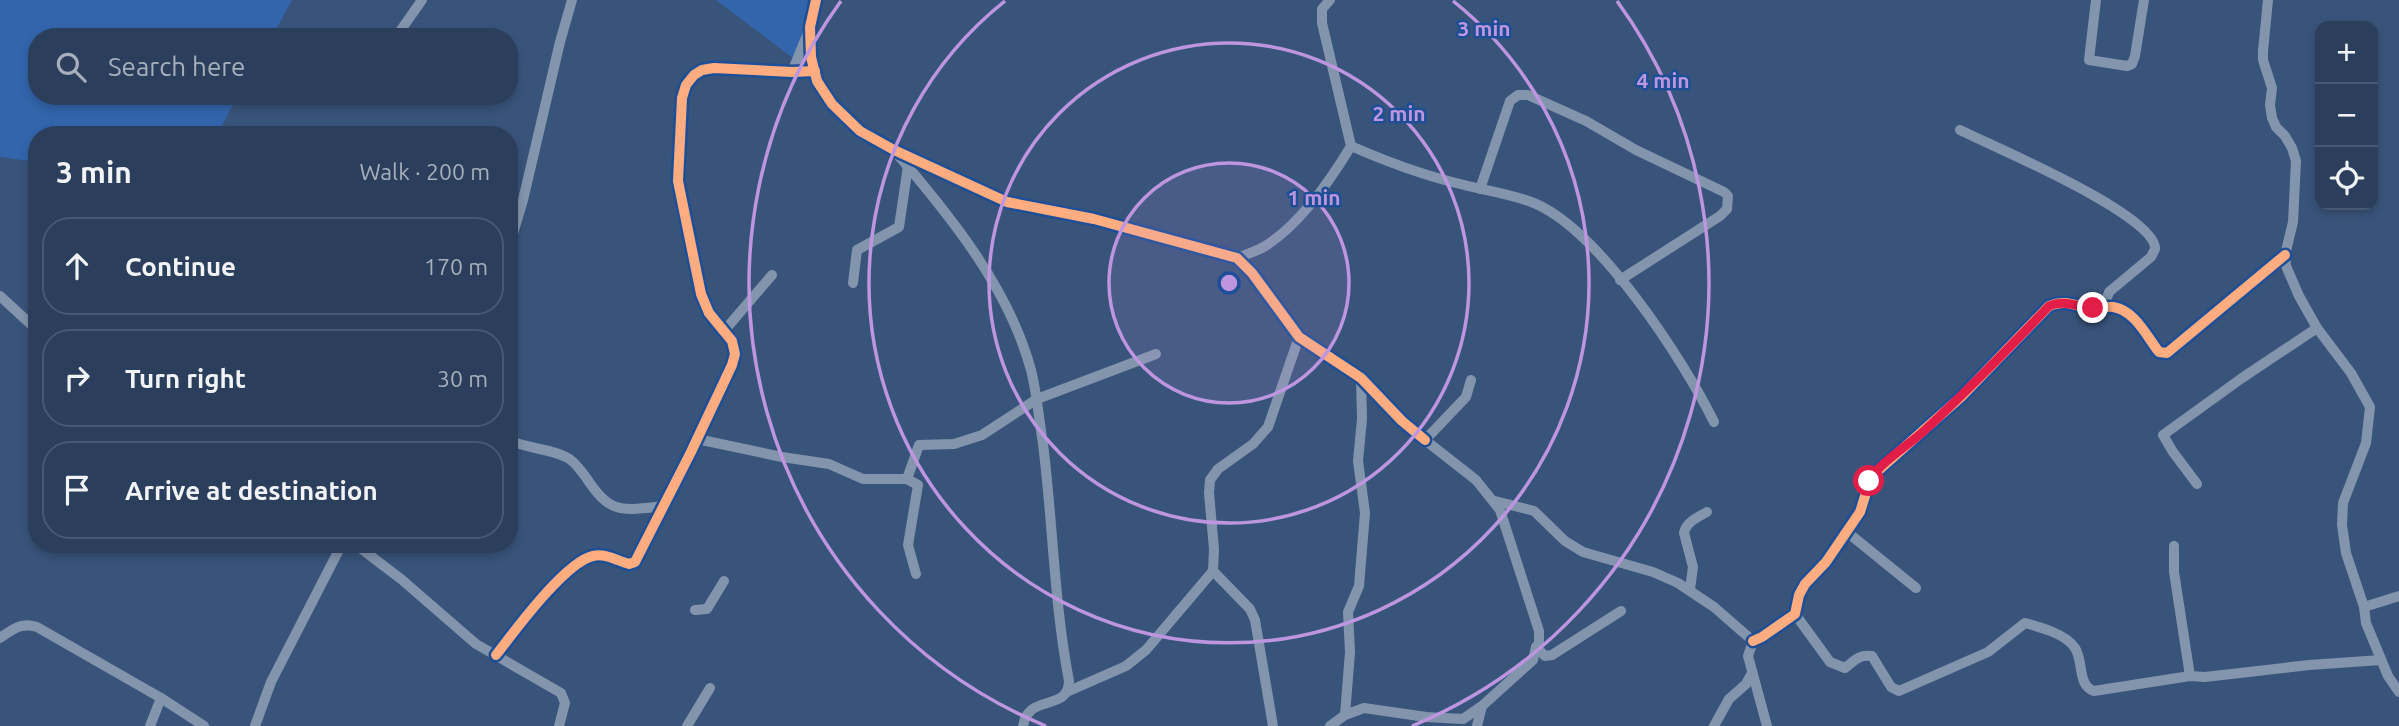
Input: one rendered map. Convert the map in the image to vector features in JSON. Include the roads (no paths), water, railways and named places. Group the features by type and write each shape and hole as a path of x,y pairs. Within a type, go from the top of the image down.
{"street":[{"path":"402,28 422,0"},
{"path":"518,217 572,0"},
{"path":"792,72 810,27 816,0"},
{"path":"1237,258 1266,246 1287,228 1330,179 1351,146 1322,23 1322,9 1329,0"},
{"path":"2096,0 2089,60 2127,66 2132,64 2135,56 2144,0"},
{"path":"2268,0 2263,51 2272,88 2270,110 2276,127 2285,136 2296,161 2293,222 2285,256 2291,278 2317,328 2351,373 2370,407 2366,443 2343,503 2346,554 2364,607 2366,622 2381,660 2399,692"},
{"path":"810,27 811,57 817,81 831,104 860,131 894,150 1007,202 1121,225 1237,258 1252,273 1298,337 1361,378 1402,421 1476,480 1495,501 1507,525 1511,547 1539,631 1539,643 1533,660 1482,706 1463,719 1364,708 1345,715 1330,726"},
{"path":"496,655 550,588 587,558 603,555 625,564 635,562 722,388 735,354 732,341 709,313 701,294 681,204 678,181 682,99 686,85 702,70 714,68 815,71"},
{"path":"1480,189 1510,101 1518,95 1528,94 1586,121 1636,150 1728,196 1727,209 1720,216 1620,280"},
{"path":"1960,130 2112,205 2134,220 2156,244 2154,253 2109,292 2104,307"},
{"path":"1351,146 1429,175 1517,197 1545,208 1581,236 1620,280 1684,368 1714,422"},
{"path":"894,150 942,206 996,288 1031,370 1051,512 1056,590 1069,691"},
{"path":"853,282 857,250 899,227 908,166"},
{"path":"1767,726 1748,656 1753,641 1795,614 1799,595 1805,584 1826,562 1860,512 1869,481 1876,471 1961,397 2049,306 2057,302 2067,302 2089,308 2116,308 2124,311 2137,322 2157,350 2166,353 2285,256"},
{"path":"724,331 772,275"},
{"path":"0,296 28,322"},
{"path":"2197,484 2163,435 2317,328"},
{"path":"1023,726 1031,709 1060,700 1069,691 1126,666 1146,650 1213,571 1210,480 1218,469 1253,444 1268,427 1298,337"},
{"path":"907,479 919,445 954,443 982,435 1037,398 1156,354"},
{"path":"1345,715 1350,652 1348,612 1359,586 1365,513 1358,461 1362,419 1361,378"},
{"path":"1425,440 1466,397 1471,380"},
{"path":"697,439 829,464 863,479 907,479 918,485 908,545 916,574"},
{"path":"518,445 565,457 574,462 598,496 611,505 632,509 663,506"},
{"path":"1495,501 1534,511 1574,548 1653,572 1690,589 1734,622 1753,641"},
{"path":"1690,589 1693,567 1685,527 1707,512"},
{"path":"1847,532 1916,588"},
{"path":"2174,546 2174,572 2190,676"},
{"path":"255,726 271,682 337,553"},
{"path":"367,553 476,644 561,693 565,703 559,726"},
{"path":"1213,571 1251,609 1273,726"},
{"path":"695,610 708,610 724,581"},
{"path":"2364,607 2399,596"},
{"path":"1536,647 1545,656 1556,654 1621,611"},
{"path":"1795,614 1830,662 1846,668 1854,659 1872,656 1891,687 1899,691 1987,652 2025,623 2060,635 2074,646 2082,664 2084,684 2087,689 2094,691 2190,676 2205,677 2381,660"},
{"path":"0,638 15,627 27,624 37,627 161,698 204,726"},
{"path":"1714,726 1729,699 1746,684 1752,673"},
{"path":"687,726 710,688"},
{"path":"150,726 161,698"},
{"path":"1477,726 1482,706"}]}
